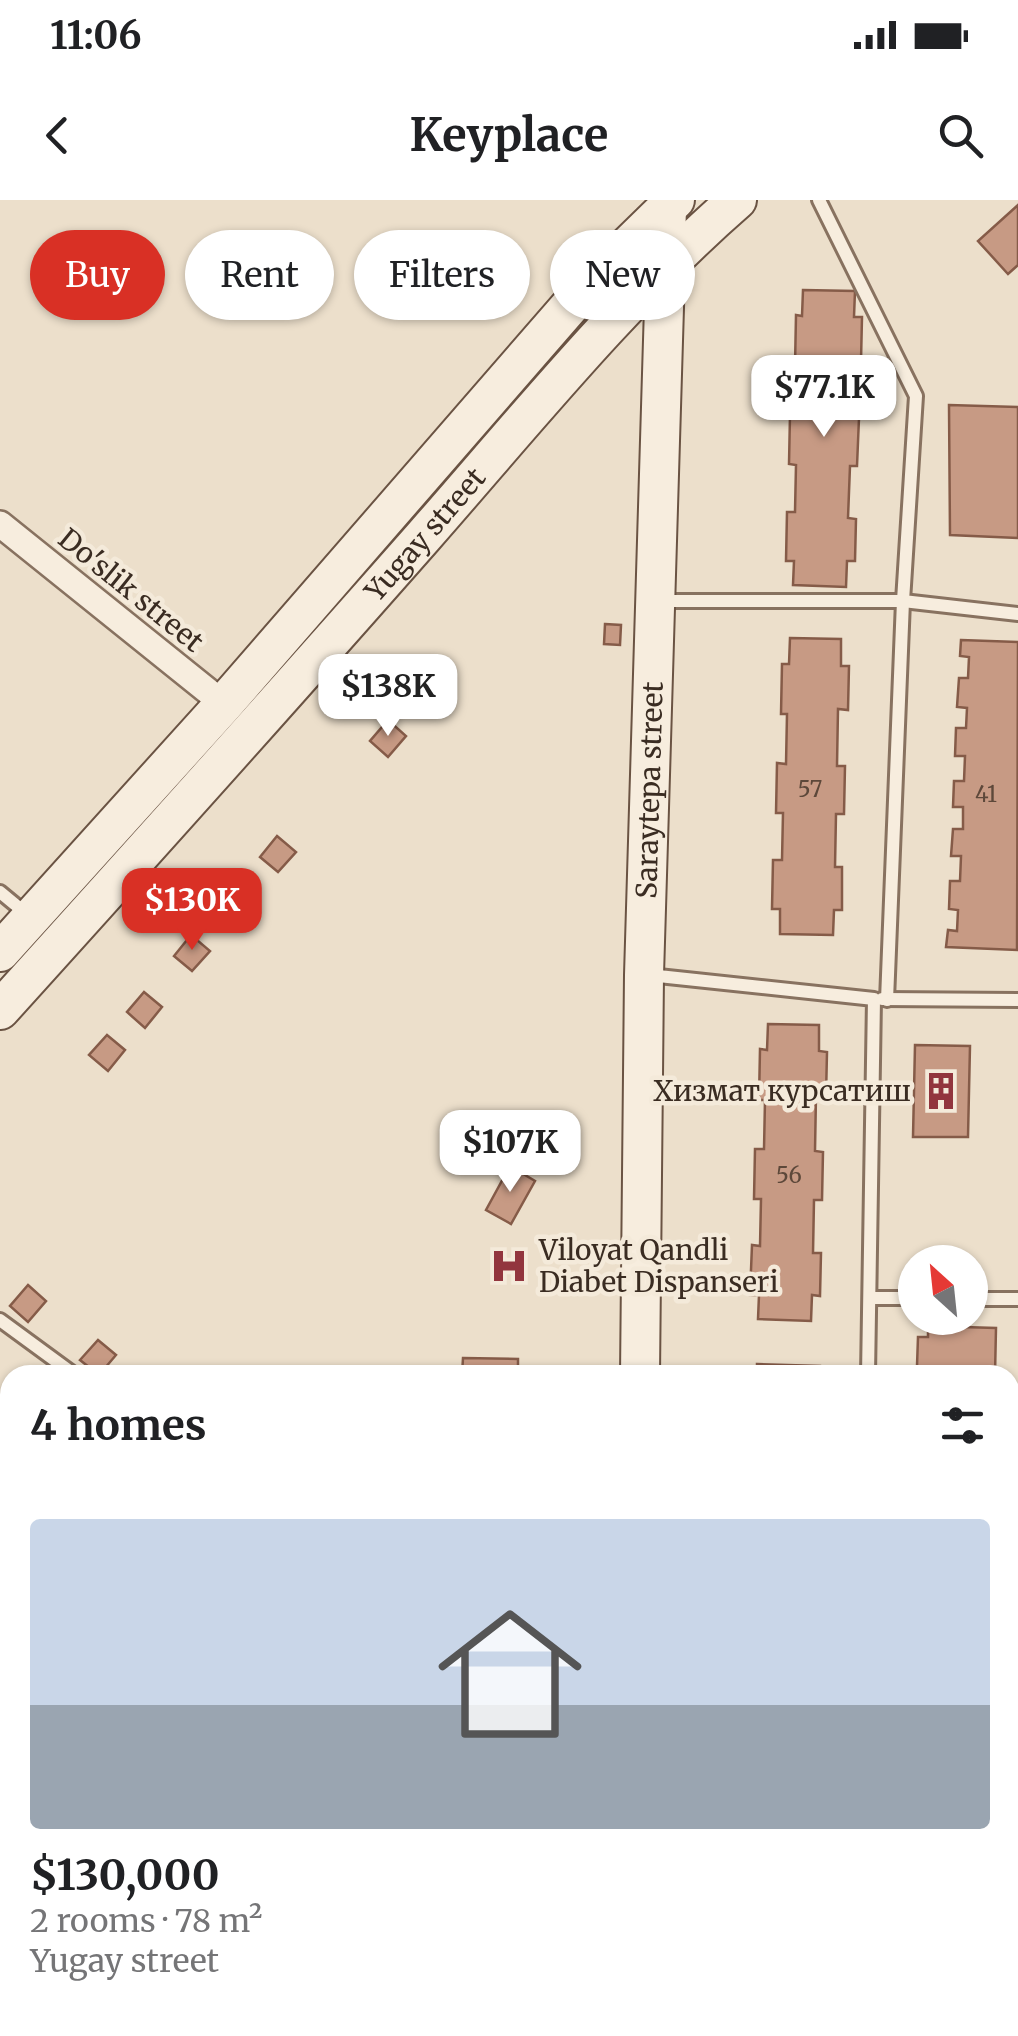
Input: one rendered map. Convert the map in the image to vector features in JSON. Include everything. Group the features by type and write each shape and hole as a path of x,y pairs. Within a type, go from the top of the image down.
{"main road":[{"name":"Yugay street","path":"695,237 737,200"},
{"name":"Yugay street","path":"0,952 224,704 590,283 671,204"},
{"name":"Saraytepa street","path":"669,230 671,204"},
{"name":"Yugay street","path":"0,1010 616,320"},
{"name":"Saraytepa street","path":"640,1365 644,975 663,320"}],"street":[{"name":"Do'slik street","path":"0,524 224,704"}],"lane":[{"path":"818,200 916,396 881,999 868,1365"},
{"path":"654,601 903,602 1018,614"},
{"path":"0,892 30,918"},
{"path":"644,975 881,999 1018,1000"},
{"path":"870,1298 898,1298"},
{"path":"988,1299 1018,1299"},
{"path":"0,1320 62,1365"}],"building":[{"path":"1018,205 1018,265 1008,274 978,241"},
{"path":"803,290 855,291 854,317 862,317 861,361 852,361 850,417 859,418 857,466 850,466 848,518 856,519 855,561 847,561 846,587 793,585 794,561 786,561 787,512 795,512 796,465 789,464 790,415 799,415 796,315 802,316"},
{"path":"949,405 1018,407 1018,538 950,535"},
{"path":"605,624 621,625 620,645 604,644"},
{"path":"790,638 841,639 841,666 849,666 848,710 838,709 837,766 845,766 844,814 836,814 835,867 842,867 842,910 834,910 833,935 780,934 780,909 772,909 773,860 782,860 783,813 776,813 777,763 786,764 782,664 789,664"},
{"path":"961,640 1018,642 1017,950 946,947 948,930 957,931 958,910 949,909 950,881 960,881 961,856 951,856 953,829 963,829 963,807 953,807 954,781 964,781 965,756 955,756 956,728 966,728 967,708 957,707 959,678 968,678 969,657 960,656"},
{"path":"388,720 406,736 388,757 370,741"},
{"path":"277,836 296,852 278,872 260,857"},
{"path":"191,935 210,951 192,971 174,956"},
{"path":"144,992 162,1007 145,1028 127,1012"},
{"path":"768,1024 819,1025 819,1051 827,1052 826,1096 816,1095 815,1151 823,1152 822,1200 814,1200 813,1253 821,1253 820,1296 812,1295 811,1321 758,1319 759,1295 750,1295 752,1245 760,1246 761,1199 754,1199 755,1149 764,1149 765,1100 759,1100 760,1049 767,1050"},
{"path":"107,1035 125,1050 108,1071 89,1055"},
{"name":"Хизмат курсатиш","path":"915,1045 970,1046 968,1137 913,1137"},
{"path":"510,1166 535,1181 511,1224 486,1210"},
{"path":"28,1285 46,1301 28,1322 10,1306"},
{"path":"988,1328 996,1328 995,1365 917,1365 918,1337 988,1335"},
{"path":"98,1340 116,1355 108,1365 86,1365 80,1360"},
{"path":"463,1358 518,1359 518,1365 463,1365"}],"place":[{"name":"Хизмат курсатиш","path":"941,1091"},
{"name":"Viloyat Qandli Diabet Dispanseri","path":"509,1266"}]}
